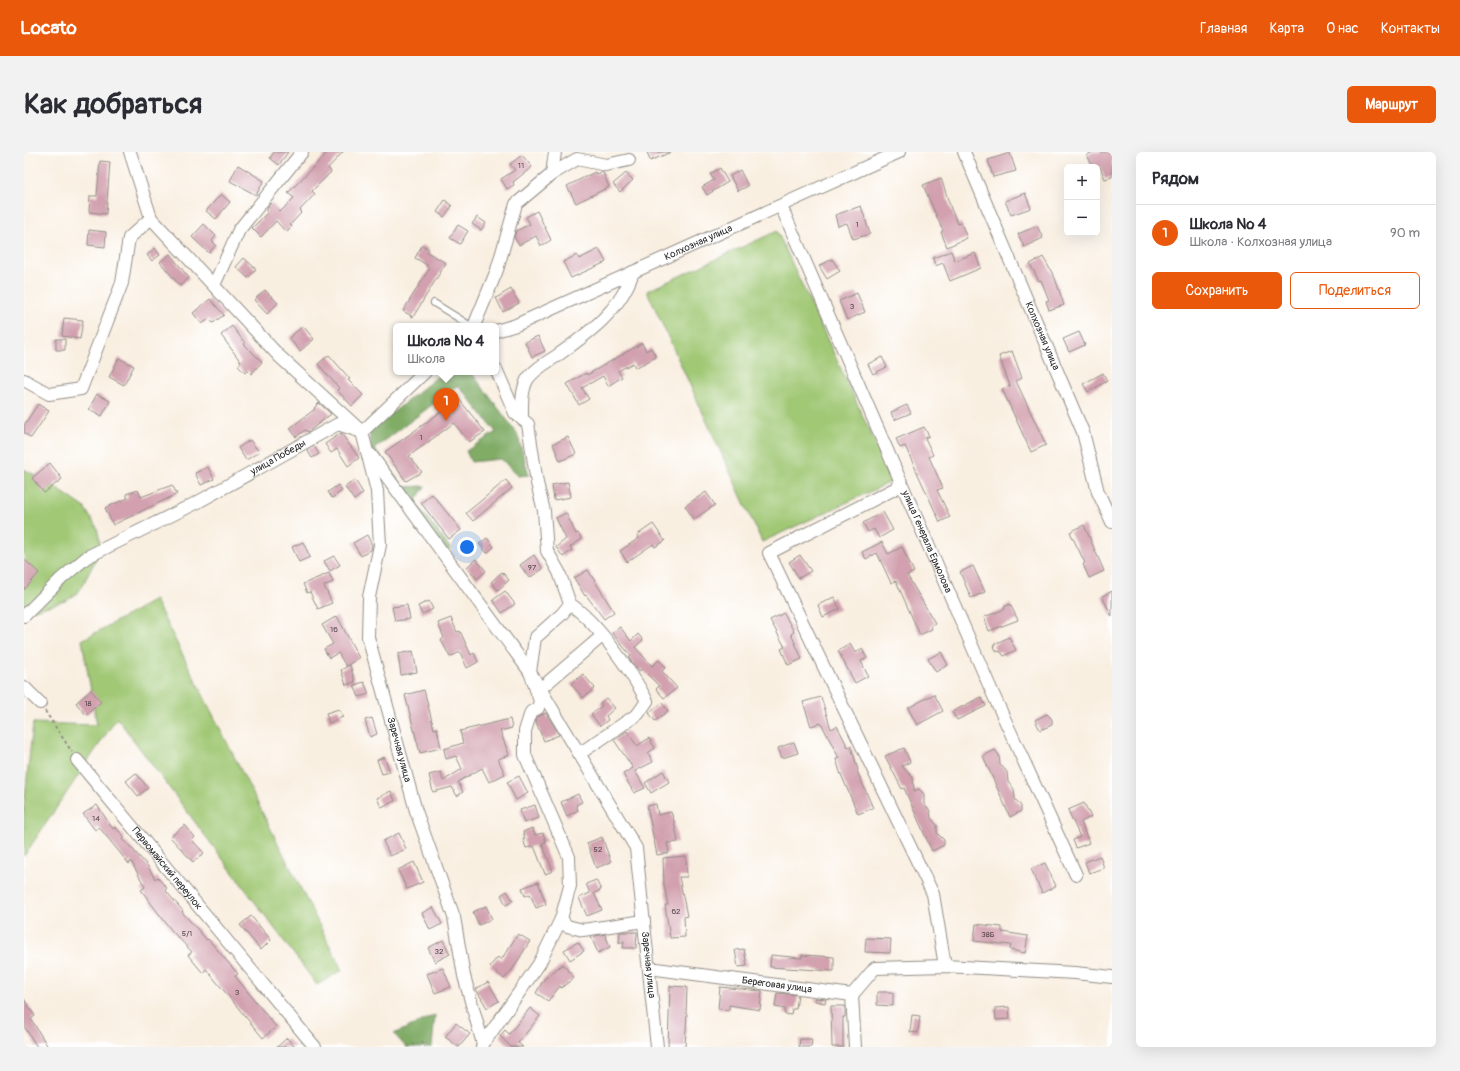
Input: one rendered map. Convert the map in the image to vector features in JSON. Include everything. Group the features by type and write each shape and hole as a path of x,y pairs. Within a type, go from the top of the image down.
{"street":[{"path":"130,152 151,218 280,356 362,432 422,375"},
{"path":"214,285 239,230 302,152"},
{"path":"552,174 554,152"},
{"name":"Колхозная улица","path":"499,329 516,325 899,152"},
{"name":"Колхозная улица","path":"964,152 1083,432 1098,492 1112,522"},
{"path":"475,323 497,270 516,204 552,174 577,159 606,165 628,160"},
{"name":"улица Генерала Ермолова","path":"781,206 993,694 1076,875"},
{"path":"24,380 49,394 81,389 122,283 129,238 151,218"},
{"path":"522,420 522,397 527,381 534,371 584,337 603,321 619,300 634,272"},
{"path":"499,375 515,413 528,424 537,483 544,511 547,551 559,572 570,604 578,610 602,636 634,676 648,701 638,714 580,754"},
{"name":"улица Победы","path":"24,616 62,578 87,557 168,518 338,424 362,432"},
{"name":"Заречная улица","path":"362,432 368,450 377,491 380,545 368,597 368,637 416,811 454,917 464,976 483,1046"},
{"name":"Заречная улица","path":"368,450 530,672 636,848 657,1047"},
{"path":"902,485 769,553 933,894 945,966"},
{"name":"Заречная улица","path":"483,1046 539,964 561,919 570,886 569,857 525,755 526,730 531,712 538,708 540,701 530,672 535,638 562,614 570,604"},
{"path":"540,689 602,636"},
{"path":"24,687 40,703"},
{"name":"Первомайский переулок","path":"77,760 315,1047"},
{"path":"561,919 568,926 582,930 644,921"},
{"path":"855,1047 852,994 875,968 945,966 1075,973 1112,977"},
{"name":"Береговая улица","path":"649,968 852,994"}],"lane":[{"path":"434,303 466,323"}],"path":[{"path":"40,703 77,760"},
{"path":"422,1041 425,1047"}],"green space":[{"path":"777,231 893,481 762,542 647,291"},
{"path":"439,375 473,375 517,433 529,475 518,476 501,459 471,462 466,451 496,432 458,385 374,449 404,487 425,486 415,502 451,549 447,553 371,450 370,431"},
{"path":"24,469 49,483 84,507 97,528 100,541 98,554 92,567 82,586 75,595 65,601 35,610 24,608"},
{"path":"155,600 342,970 317,985 117,718 24,856 24,806 33,723 97,725 82,640"},
{"path":"435,1015 432,1047 406,1047 394,1034"}],"building":[{"path":"274,152 288,152 279,165 270,158"},
{"path":"328,152 343,152 328,168 331,172 312,191 315,194 300,210 302,212 290,225 292,226 286,232 276,221 261,237 252,228 268,212 266,209 271,203 280,212 294,198 288,193"},
{"path":"647,152 671,152 650,161"},
{"path":"1093,152 1112,152 1112,177 1105,179 1100,164 1092,164 1087,155"},
{"path":"1010,153 1016,171 993,177 988,160"},
{"path":"522,155 532,167 513,182 514,185 507,189 501,179 515,170 510,164"},
{"path":"100,161 110,162 106,214 89,212 90,196 97,196"},
{"path":"238,165 264,181 256,195 230,181"},
{"path":"720,168 728,182 707,195 702,187 714,180 710,174"},
{"path":"740,170 748,186 738,191 730,176"},
{"path":"595,172 596,174 603,172 609,187 576,203 567,186"},
{"path":"626,173 633,180 620,192 613,184"},
{"path":"941,178 951,209 958,224 961,223 967,238 947,247 941,232 943,231 923,185"},
{"path":"1025,193 1031,208 1011,215 1005,201"},
{"path":"221,194 230,202 216,219 206,211"},
{"path":"445,200 452,206 444,217 437,212"},
{"path":"861,206 870,234 853,239 847,223 838,226 835,215"},
{"path":"537,211 551,240 541,246 536,236 519,245 514,237 516,231 530,224 526,217"},
{"path":"477,217 486,223 481,230 472,224"},
{"path":"204,224 216,236 212,241 216,245 209,253 192,237"},
{"path":"458,225 468,231 460,244 450,238"},
{"path":"1037,226 1043,238 1024,247 1018,234"},
{"path":"89,230 106,232 105,247 88,245"},
{"path":"422,245 429,249 427,252 446,263 413,317 403,311 429,269 426,266 427,265 415,258"},
{"path":"155,248 160,255 152,261 147,255"},
{"path":"599,249 606,262 571,278 563,262 577,255 579,259"},
{"path":"951,251 955,261 975,253 981,268 950,281 943,263 935,266 933,258"},
{"path":"170,254 189,278 180,286 160,262"},
{"path":"1043,257 1055,278 1064,305 1049,310 1046,301 1049,300 1041,280 1039,281 1030,264"},
{"path":"244,258 256,269 248,278 236,267"},
{"path":"832,259 840,271 827,279 819,266"},
{"path":"511,289 519,303 503,312 496,298"},
{"path":"265,290 278,303 267,314 254,300"},
{"path":"857,293 865,312 847,320 839,301"},
{"path":"210,299 224,315 213,323 209,319 202,324 193,313"},
{"path":"64,318 83,320 80,339 62,336"},
{"path":"232,326 245,343 244,344 262,362 251,374 247,370 245,373 238,366 241,362 221,335"},
{"path":"303,326 314,339 300,351 289,338"},
{"path":"1079,332 1085,345 1069,352 1063,339"},
{"path":"538,336 545,351 532,357 525,342"},
{"path":"56,339 65,339 65,350 56,350"},
{"path":"642,343 646,351 651,348 656,357 635,368 633,363 618,371 622,377 608,386 603,376 582,388 589,399 579,405 567,384 586,373 587,375"},
{"path":"1012,351 1022,378 1016,381 1046,445 1031,452 1002,389 1010,386 999,356"},
{"path":"329,355 350,379 348,380 363,395 352,406 337,390 339,388 318,364"},
{"path":"882,357 887,367 873,374 868,364"},
{"path":"119,358 134,366 124,385 109,377"},
{"path":"1103,373 1107,381 1088,392 1083,384"},
{"path":"97,394 110,401 102,416 89,409"},
{"path":"459,399 485,432 469,442 454,423 409,456 422,472 406,481 385,452"},
{"path":"319,403 331,414 308,432 305,430 296,437 290,428 315,409 314,408"},
{"path":"38,404 49,411 31,438 24,433 24,425"},
{"path":"907,405 911,413 894,420 891,412"},
{"path":"924,427 929,436 925,438 933,455 929,457 943,488 937,490 950,517 940,522 905,446 900,448 896,439"},
{"path":"341,433 359,458 348,466 337,449 331,453 325,444"},
{"path":"568,437 576,454 560,461 553,444"},
{"path":"250,440 259,452 246,460 238,448"},
{"path":"314,446 319,454 312,458 307,450"},
{"path":"50,463 62,479 44,493 32,478"},
{"path":"208,467 214,479 201,485 195,473"},
{"path":"355,480 363,493 354,500 345,487"},
{"path":"506,480 512,488 473,521 466,513"},
{"path":"568,482 571,497 554,500 552,485"},
{"path":"172,485 177,494 113,525 105,508 128,498 126,494 138,490 141,497"},
{"path":"338,485 342,491 332,498 328,492"},
{"path":"706,492 715,505 694,519 685,506"},
{"path":"432,494 461,530 449,539 421,503"},
{"path":"883,512 893,530 879,538 874,529 868,532 863,523"},
{"path":"566,513 576,534 578,533 582,539 570,547 572,550 563,557 556,547 566,539 556,518"},
{"path":"653,524 665,541 655,547 653,544 627,562 620,551 639,538 637,535"},
{"path":"1084,525 1104,571 1089,578 1083,564 1085,563 1070,532"},
{"path":"367,535 372,545 371,550 361,556 353,543"},
{"path":"487,538 494,547 487,553 479,544"},
{"path":"303,542 310,557 299,562 292,547"},
{"path":"882,542 888,554 902,547 914,572 907,575 935,623 931,626 932,629 920,635 896,581 891,583 877,553 866,559 862,552"},
{"path":"534,555 543,569 529,578 520,565"},
{"path":"800,555 811,571 799,578 789,562"},
{"path":"334,556 340,565 330,571 324,561"},
{"path":"24,559 39,573 24,590"},
{"path":"476,559 486,571 477,579 467,567"},
{"path":"973,566 985,592 971,598 960,572"},
{"path":"588,570 614,612 604,619 586,595 585,596 574,578"},
{"path":"502,572 509,580 498,590 491,582"},
{"path":"329,573 333,582 324,586 332,603 318,609 310,592 307,593 303,584"},
{"path":"505,591 515,604 502,613 493,600"},
{"path":"1112,591 1112,617 1102,596"},
{"path":"834,597 840,609 823,617 818,605"},
{"path":"429,601 433,609 422,614 418,606"},
{"path":"1010,604 1018,620 989,631 984,617 1005,609 1004,607"},
{"path":"407,605 410,619 395,621 392,607"},
{"path":"784,613 794,632 791,634 802,659 788,665 781,649 785,647 770,620"},
{"path":"337,616 359,658 346,666 338,653 329,658 324,649 333,644 322,625"},
{"path":"451,618 457,632 460,631 471,655 474,653 478,662 467,668 460,652 450,657 441,640 444,638 438,623"},
{"path":"620,627 631,641 638,634 643,640 635,647 652,666 659,660 666,667 662,671 677,688 664,698 656,689 659,686 642,669 639,671 629,658 631,656 612,633"},
{"path":"1009,637 1016,650 1004,656 1000,651 997,652 993,645"},
{"path":"850,644 855,653 862,649 867,658 861,661 868,676 855,683 838,651"},
{"path":"413,651 417,672 401,675 398,654"},
{"path":"941,652 948,665 936,672 928,659"},
{"path":"350,665 355,682 346,685 341,670"},
{"path":"583,674 595,688 583,698 571,684"},
{"path":"364,682 369,694 359,697 354,685"},
{"path":"91,690 101,702 86,715 76,703"},
{"path":"424,690 434,729 437,728 441,748 420,753 405,695"},
{"path":"934,694 943,711 917,725 908,708"},
{"path":"821,697 831,729 837,726 848,747 851,746 858,770 857,771 873,808 858,814 840,772 836,759 839,758 821,723 811,726 803,702"},
{"path":"981,697 986,706 957,720 952,712"},
{"path":"606,698 615,708 606,716 608,720 600,726 591,714 602,706 600,703"},
{"path":"662,703 668,711 655,721 649,713"},
{"path":"339,709 343,717 329,723 326,713"},
{"path":"546,713 559,735 544,741 536,722 537,717"},
{"path":"1047,714 1052,719 1052,725 1040,730 1035,720"},
{"path":"372,718 377,734 370,737 365,720"},
{"path":"510,719 512,728 500,731 509,755 498,759 505,774 489,782 482,768 458,782 463,792 457,796 452,787 433,792 429,775 441,772 443,781 462,769 456,756 446,759 444,749 463,743 460,731"},
{"path":"627,731 637,746 649,738 655,748 648,753 653,762 635,771 645,788 634,793 623,774 633,768 614,740"},
{"path":"794,742 798,753 782,758 778,748"},
{"path":"904,748 910,762 902,766 913,778 914,791 919,789 924,794 924,804 930,811 931,818 937,825 937,833 944,840 944,845 932,851 904,788 902,789 885,756"},
{"path":"995,750 999,755 1000,764 1007,772 1008,782 1014,789 1015,799 1021,806 1021,811 1010,817 983,756"},
{"path":"384,757 390,772 382,774 377,760"},
{"path":"663,771 669,782 651,793 645,783"},
{"path":"136,773 148,788 138,796 126,781"},
{"path":"519,776 528,793 516,800 507,782"},
{"path":"391,791 395,801 381,807 377,798"},
{"path":"578,794 582,802 576,805 578,810 567,816 561,802"},
{"path":"1084,803 1091,817 1081,822 1089,843 1076,848 1073,840 1080,837 1068,810"},
{"path":"656,804 658,815 671,812 678,842 667,843 669,853 657,855 647,806"},
{"path":"97,805 113,829 115,827 125,837 123,839 147,865 155,879 157,877 167,888 165,890 183,911 182,912 238,974 235,976 276,1027 263,1038 206,969 203,973 188,955 192,952 172,931 141,890 145,887 131,861 129,864 99,827 95,830 83,814"},
{"path":"535,805 539,818 524,823 520,810"},
{"path":"185,825 195,837 192,840 204,853 193,862 170,837"},
{"path":"532,828 535,835 543,833 546,842 542,843 553,871 545,874 534,846 526,848 523,839 525,839 523,832"},
{"path":"399,833 406,849 390,856 383,841"},
{"path":"602,837 611,862 596,868 587,843"},
{"path":"686,856 687,877 679,877 687,916 684,917 685,937 670,938 665,905 668,905 664,885 663,858"},
{"path":"1100,856 1104,868 1089,873 1085,862"},
{"path":"414,862 423,882 407,889 398,870"},
{"path":"1045,863 1056,886 1042,893 1031,869"},
{"path":"596,880 601,890 594,893 602,910 587,916 579,898 590,893 586,884"},
{"path":"538,882 546,904 536,908 530,894 525,896 522,888"},
{"path":"507,891 513,901 506,905 501,895"},
{"path":"486,906 492,919 479,925 473,912"},
{"path":"433,907 442,924 430,930 422,913"},
{"path":"251,916 271,940 261,950 240,925"},
{"path":"976,924 1002,927 1002,932 1028,936 1025,953 1010,950 1011,945 974,941"},
{"path":"620,932 637,932 636,948 623,948 624,941 619,943"},
{"path":"518,934 530,941 512,970 504,979 490,966 498,957 501,960"},
{"path":"605,934 610,947 598,953 591,937"},
{"path":"866,938 891,939 890,953 865,952"},
{"path":"443,940 450,954 435,962 428,948"},
{"path":"578,942 584,951 570,960 564,950"},
{"path":"744,949 747,966 738,967 735,950"},
{"path":"771,955 802,958 802,955 834,957 834,971 770,967"},
{"path":"563,964 574,978 561,988 560,986 548,1001 536,993 544,979"},
{"path":"443,968 451,987 435,993 427,974"},
{"path":"488,982 499,1001 487,1008 476,989"},
{"path":"670,986 687,987 685,1047 668,1047"},
{"path":"720,987 762,991 760,1010 729,1005 729,1010 718,1009"},
{"path":"877,992 893,992 893,1006 877,1005"},
{"path":"777,993 798,995 796,1009 792,1009 791,1015 784,1014 785,1009 775,1007"},
{"path":"815,998 826,999 825,1003 815,1001"},
{"path":"24,999 35,1016 31,1019 48,1047 37,1047 24,1026"},
{"path":"831,1006 845,1006 845,1017 843,1017 843,1047 832,1047"},
{"path":"1009,1007 1010,1019 996,1020 995,1008"},
{"path":"530,1008 540,1016 518,1043 523,1047 511,1047 500,1036 505,1030 509,1034"},
{"path":"912,1015 920,1016 918,1033 910,1032"},
{"path":"456,1023 470,1034 459,1047 445,1037"},
{"path":"287,1038 295,1047 277,1047"},
{"path":"800,1039 812,1039 811,1047 799,1047"}],"place":[{"name":"Школа № 4","path":"446,421"}]}
